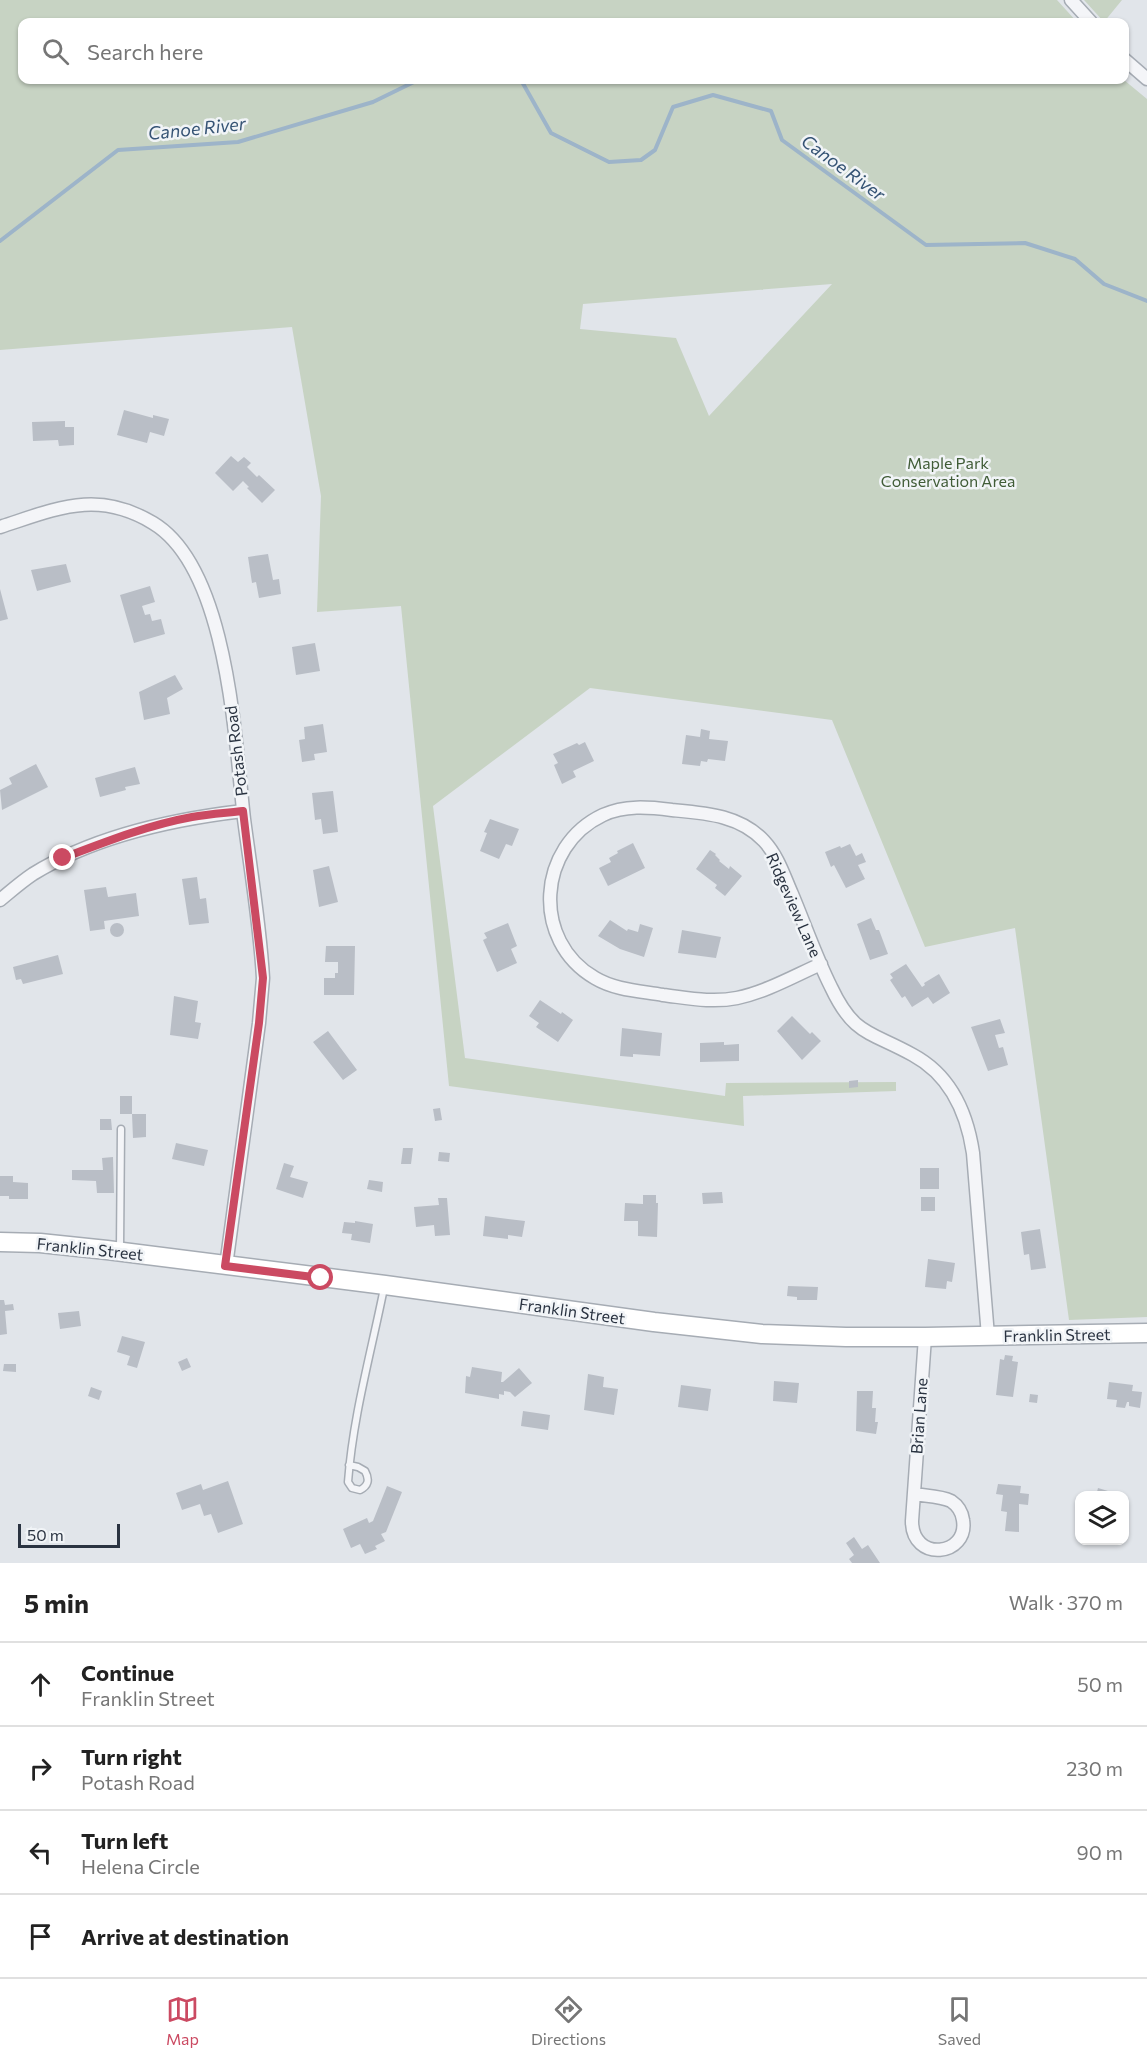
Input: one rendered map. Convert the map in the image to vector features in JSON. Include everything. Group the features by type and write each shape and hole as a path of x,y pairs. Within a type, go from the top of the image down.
{"street":[{"path":"1071,0 1087,18"},
{"path":"1129,63 1147,79"},
{"name":"Potash Road","path":"0,527 73,504 94,504 144,518 161,528 175,541 190,562 218,635 226,675 263,978 259,1023 225,1266"},
{"name":"Ridgeview Lane","path":"821,964 754,993 728,999 698,1000 616,987 586,973 570,957 558,938 549,906 553,872 562,852 576,834 594,820 614,811 648,807 704,813 735,821 756,834 774,855 840,1005 856,1025 868,1035 913,1055 928,1065 955,1096 970,1133 973,1153 988,1336"},
{"path":"0,900 33,874 63,858 105,842 181,820 243,811"},
{"name":"Franklin Street","path":"0,1242 40,1243 120,1252 762,1334 925,1337 1147,1333"},
{"name":"Brian Lane","path":"914,1494 944,1499 958,1508 964,1523 957,1543 937,1550 927,1548 918,1541 912,1527 914,1494 925,1337"}],"lane":[{"path":"120,1252 121,1129"},
{"path":"349,1465 355,1418 385,1285"}],"green space":[{"name":"Maple Park Conservation Area","path":"0,0 1057,0 1073,18 18,18 18,84 1129,84 1147,99 1147,1317 1069,1320 1015,928 925,947 832,720 590,688 433,806 465,1058 725,1096 726,1083 896,1082 896,1091 743,1096 744,1126 449,1086 401,606 317,612 321,496 292,327 0,350","holes":["832,284 709,416 676,338 580,329 583,304"]},
{"path":"1084,0 1122,0 1107,18 1100,18"}],"building":[{"path":"124,410 153,418 153,415 169,419 164,436 150,432 147,443 117,435"},
{"path":"65,421 65,427 74,427 74,445 59,446 58,440 33,441 32,422"},
{"path":"231,456 238,462 244,457 251,463 247,467 275,490 262,503 243,481 233,491 215,473"},
{"path":"268,554 273,580 279,579 281,594 259,598 256,582 252,583 248,557"},
{"path":"66,564 71,582 37,591 31,570"},
{"path":"150,586 155,602 142,606 145,615 150,614 152,621 161,619 165,634 134,643 120,595"},
{"path":"0,589 8,619 0,621"},
{"path":"315,643 320,671 296,675 292,647"},
{"path":"175,675 183,689 167,698 170,714 144,720 139,692"},
{"path":"323,724 327,752 314,754 315,760 302,762 299,740 305,739 304,727"},
{"path":"701,729 710,731 709,739 728,741 725,761 708,759 707,762 701,761 700,766 682,764 686,735 700,737"},
{"path":"585,742 594,761 573,771 576,777 562,784 554,765 558,763 553,754 577,743 579,745"},
{"path":"36,764 48,787 2,810 0,790 12,784 9,778"},
{"path":"135,767 140,784 100,797 95,778"},
{"path":"333,791 338,832 323,834 321,819 315,820 312,793"},
{"path":"490,819 519,829 512,846 506,844 499,859 480,851 487,833 484,832"},
{"path":"633,843 645,868 608,886 599,868 611,862 609,858 618,853 617,851"},
{"path":"850,844 856,856 862,853 866,862 858,865 865,879 846,888 834,865 831,867 825,852"},
{"path":"710,850 716,854 719,861 729,869 730,866 742,876 725,896 715,888 717,885 696,869"},
{"path":"329,866 338,902 319,907 313,870"},
{"path":"197,877 200,899 206,898 209,923 189,925 182,879"},
{"path":"106,887 108,897 136,893 139,916 104,921 105,929 90,931 84,890"},
{"path":"871,918 876,930 879,930 888,954 870,960 857,924"},
{"path":"610,920 627,931 628,929 638,932 640,924 653,928 644,957 620,949 598,936"},
{"path":"117,923 122,925 124,930 122,935 117,937 112,935 110,930 112,925"},
{"path":"508,923 517,946 511,949 517,963 497,972 483,940 487,938 484,933"},
{"path":"682,930 721,937 716,958 678,953"},
{"path":"326,946 355,946 354,995 324,995 324,978 335,978 335,973 338,973 338,962 325,962"},
{"path":"58,955 63,974 23,984 21,979 16,980 13,967"},
{"path":"906,964 922,987 924,983 939,974 950,993 933,1004 928,997 912,1007 905,996 902,998 890,980 893,978 890,974"},
{"path":"174,996 198,1001 195,1022 201,1023 198,1039 170,1035"},
{"path":"540,1000 573,1020 558,1042 536,1027 539,1023 529,1016"},
{"path":"792,1016 810,1034 812,1032 821,1041 802,1060 777,1031"},
{"path":"1000,1019 1005,1033 995,1035 999,1048 1003,1047 1008,1065 988,1071 971,1027"},
{"path":"622,1028 662,1033 660,1056 633,1054 633,1057 620,1056"},
{"path":"328,1031 357,1070 343,1080 313,1042"},
{"path":"724,1042 724,1045 739,1044 739,1061 700,1062 700,1043"},
{"path":"858,1080 858,1087 849,1088 849,1081"},
{"path":"120,1096 132,1096 132,1114 120,1114"},
{"path":"440,1108 442,1120 435,1121 433,1109"},
{"path":"132,1114 146,1114 146,1137 133,1138"},
{"path":"100,1119 111,1119 112,1130 100,1130"},
{"path":"176,1143 208,1150 204,1166 172,1159"},
{"path":"403,1148 413,1148 411,1164 401,1164"},
{"path":"439,1152 450,1153 449,1162 438,1161"},
{"path":"113,1157 114,1193 97,1193 96,1181 72,1180 72,1170 103,1170 102,1158"},
{"path":"284,1163 294,1166 290,1177 308,1182 303,1198 276,1189"},
{"path":"920,1168 939,1168 939,1189 920,1189"},
{"path":"0,1176 13,1176 13,1182 28,1183 28,1199 9,1199 9,1196 0,1196"},
{"path":"369,1180 383,1182 382,1192 367,1189"},
{"path":"722,1192 723,1203 703,1204 702,1193"},
{"path":"643,1195 656,1195 656,1203 658,1203 657,1237 638,1236 638,1221 624,1221 625,1203 643,1204"},
{"path":"921,1197 935,1197 935,1211 921,1211"},
{"path":"438,1198 447,1198 450,1235 435,1236 434,1225 416,1227 414,1207 439,1205"},
{"path":"485,1216 525,1221 522,1237 508,1235 508,1239 483,1236"},
{"path":"355,1221 373,1224 370,1243 351,1240 352,1234 342,1233 344,1222 355,1223"},
{"path":"1040,1229 1046,1268 1031,1270 1029,1254 1024,1255 1021,1232"},
{"path":"928,1259 955,1263 952,1282 947,1281 946,1289 925,1287"},
{"path":"788,1286 818,1287 817,1300 797,1300 797,1297 787,1296"},
{"path":"0,1300 4,1300 5,1305 13,1304 14,1310 5,1311 7,1334 0,1335"},
{"path":"79,1311 81,1326 60,1329 58,1313"},
{"path":"122,1336 145,1342 137,1368 127,1365 130,1356 117,1352"},
{"path":"1005,1355 1013,1356 1012,1361 1018,1362 1013,1397 996,1395 1000,1359 1004,1360"},
{"path":"187,1358 191,1367 182,1371 178,1362"},
{"path":"4,1364 16,1364 16,1372 3,1371"},
{"path":"472,1367 502,1372 501,1382 519,1368 532,1383 515,1397 510,1392 504,1391 504,1395 499,1394 499,1399 465,1393 466,1376 470,1377"},
{"path":"588,1374 604,1377 603,1387 618,1389 614,1415 584,1410"},
{"path":"774,1381 799,1383 797,1403 773,1401"},
{"path":"1109,1382 1133,1385 1132,1391 1142,1392 1140,1408 1129,1406 1129,1402 1125,1408 1116,1407 1117,1400 1107,1399"},
{"path":"681,1385 711,1389 708,1411 678,1407"},
{"path":"91,1387 102,1391 99,1400 88,1396"},
{"path":"857,1391 873,1391 872,1408 876,1408 875,1422 878,1422 876,1434 856,1431"},
{"path":"1030,1394 1038,1395 1037,1403 1029,1402"},
{"path":"523,1411 550,1415 548,1430 521,1426"},
{"path":"228,1481 243,1524 218,1533 211,1514 204,1516 200,1504 182,1510 176,1493 201,1484 203,1490"},
{"path":"998,1484 1021,1486 1020,1493 1029,1494 1028,1505 1019,1504 1019,1532 1005,1531 1007,1512 1001,1511 1003,1495 996,1494"},
{"path":"387,1486 402,1492 386,1532 381,1534 385,1541 375,1546 377,1549 365,1554 360,1544 351,1548 343,1529 367,1518 369,1523 373,1521"},
{"path":"854,1537 862,1549 868,1545 880,1563 852,1563 849,1559 854,1555 846,1543"}],"waterway":[{"name":"Canoe River","path":"0,241 118,150 238,142 373,102 410,84"},
{"name":"Canoe River","path":"523,84 551,133 609,162 641,160 655,150 673,107 713,95 771,111 782,140 926,245 1025,243 1075,259 1104,284 1147,301"}],"route":[{"path":"63,858 158,825 192,817 243,811 263,978 261,1008 225,1266 321,1278"}]}
